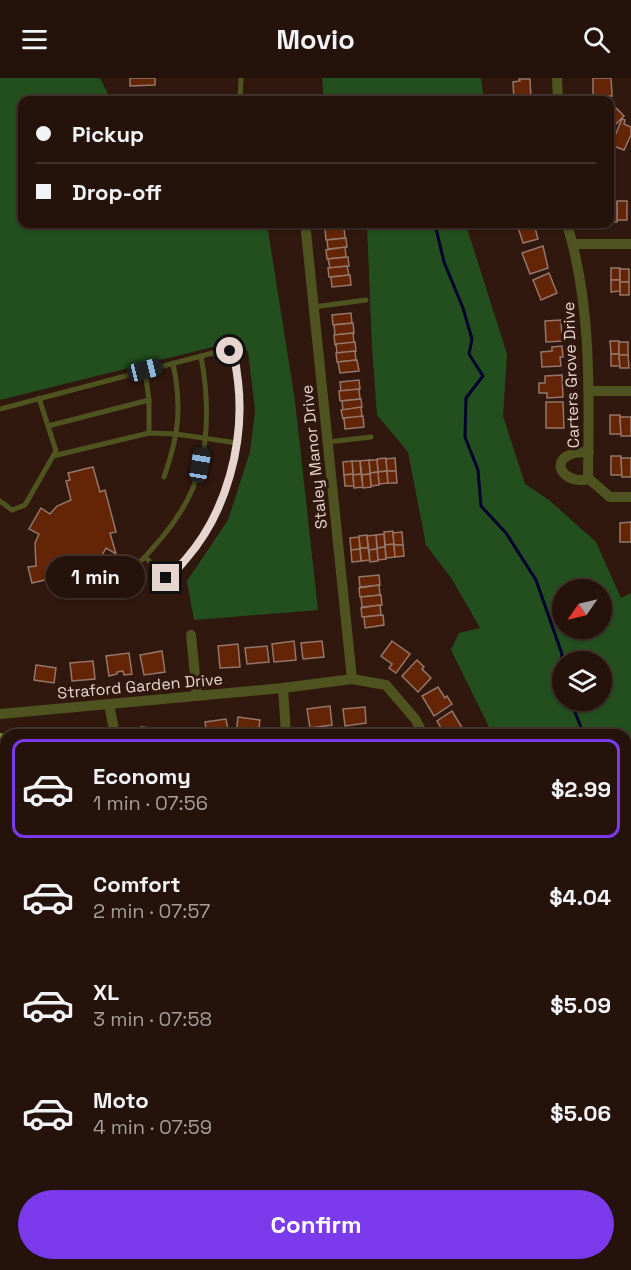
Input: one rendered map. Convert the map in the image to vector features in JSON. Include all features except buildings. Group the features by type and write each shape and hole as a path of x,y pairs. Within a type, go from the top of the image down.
{"street":[{"path":"557,78 558,96"},
{"name":"Carters Grove Drive","path":"568,228 586,310 590,391 589,479"},
{"name":"Staley Manor Drive","path":"306,232 352,679"},
{"path":"573,244 631,244"},
{"path":"590,391 631,391"},
{"path":"589,452 571,453 564,458 561,465 563,474 571,480 589,479 610,497 631,497"},
{"path":"191,635 197,696"},
{"name":"Straford Garden Drive","path":"0,714 283,688 352,679 386,685 416,720 420,729"},
{"path":"283,688 286,729"},
{"path":"109,704 114,729"}],"lane":[{"path":"240,96 242,78"},
{"path":"313,307 366,300"},
{"path":"0,409 224,350 230,351 234,356 240,399 237,442 228,485 197,547 173,574 166,578 145,557"},
{"path":"108,586 145,557 179,516 192,491 200,465 208,411 201,356"},
{"path":"164,477 176,434 179,391 173,363"},
{"path":"145,370 149,400 149,433"},
{"path":"0,501 12,510 25,505 56,452 39,398"},
{"path":"48,426 149,400"},
{"path":"53,456 149,433 237,442"},
{"path":"328,442 371,437"}],"green space":[{"path":"0,78 100,78 109,96 18,96 18,228 268,228 295,401 318,610 194,620 187,581 228,520 250,452 255,410 248,351 229,343 0,400"},
{"path":"322,78 481,78 483,96 324,96"},
{"path":"367,228 468,228 507,354 503,416 525,484 549,500 596,542 621,598 631,593 631,729 490,729 451,650 459,633 480,628 452,579 426,545 408,452 377,415"}],"waterway":[{"path":"436,228 444,262 463,308 472,339 469,354 483,376 466,398 465,437 478,470 481,506 506,533 536,580 561,651"},
{"path":"574,711 582,729"}],"route":[{"path":"166,578 173,574 197,547 228,485 237,442 240,399 234,356 230,351"}]}
